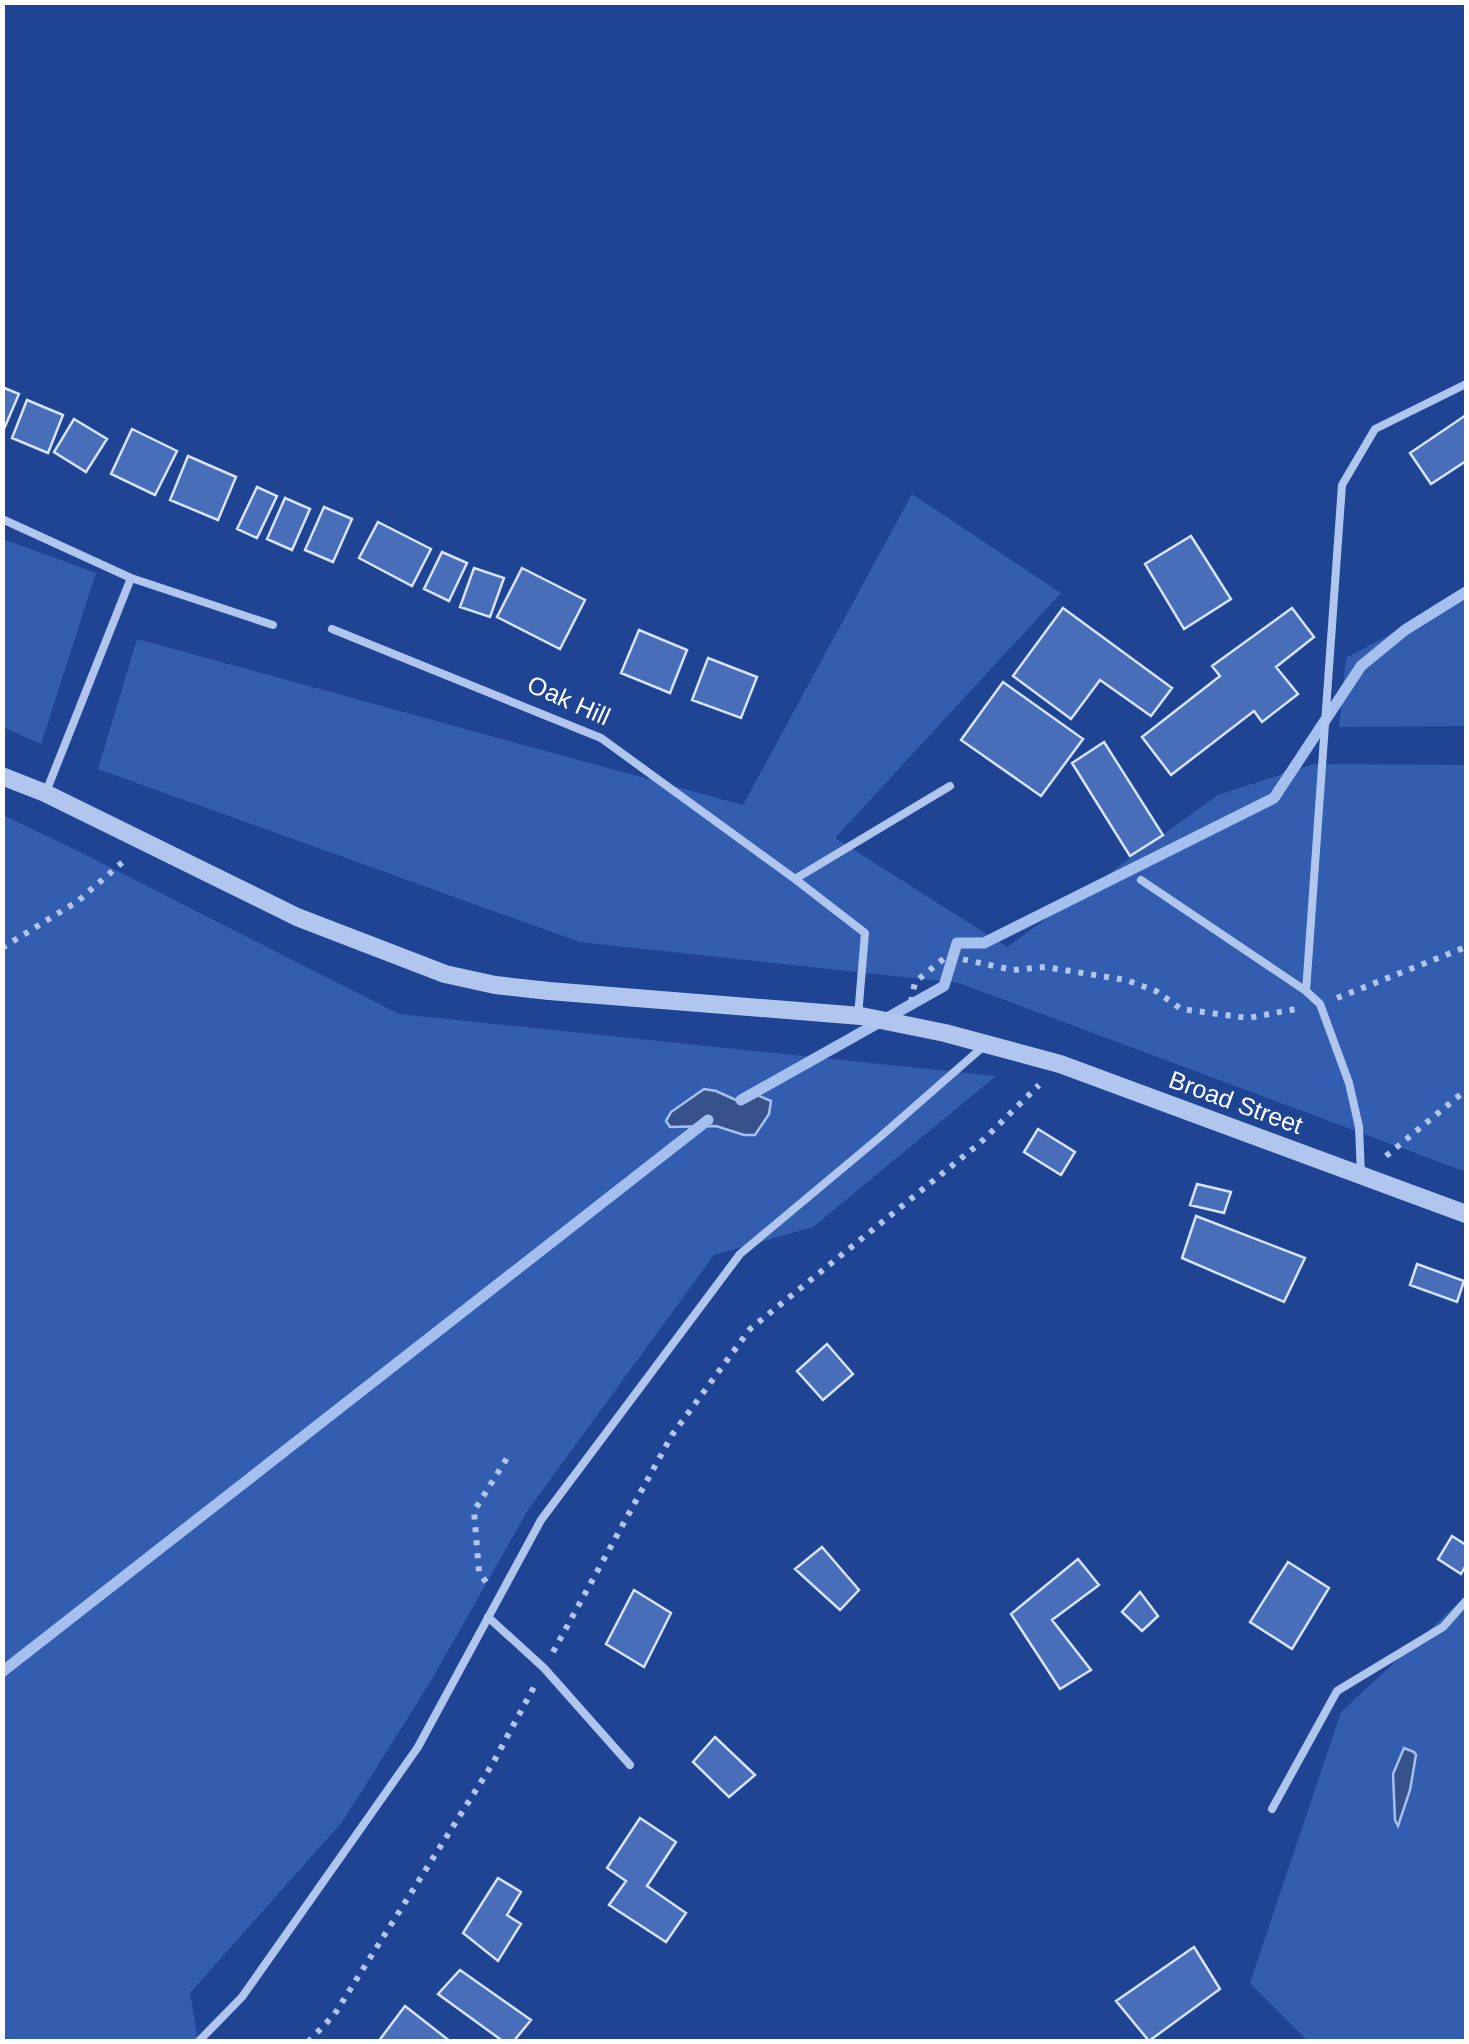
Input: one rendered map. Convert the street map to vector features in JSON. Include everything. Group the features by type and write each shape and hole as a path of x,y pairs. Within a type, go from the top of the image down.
{"street":[{"path":"2,776 45,793 297,917 446,974 549,991 860,1016 986,1044"},
{"name":"Broad Street","path":"986,1044 1060,1064 1466,1214"}],"lane":[{"path":"1306,991 1342,485 1376,429 1466,384"},
{"path":"2,519 131,578 273,625"},
{"path":"45,793 131,578"},
{"name":"Oak Hill","path":"332,629 601,738 795,879 865,933 860,1016"},
{"path":"795,879 950,786"},
{"path":"1141,880 1320,1004 1349,1083 1359,1128 1361,1176"},
{"path":"198,2042 242,1996 418,1748 540,1520 740,1254 986,1044"},
{"path":"1272,1809 1337,1690 1443,1627 1466,1601"},
{"path":"488,1617 544,1668 630,1765"}],"path":[{"path":"2,948 78,901 146,842"},
{"path":"905,1024 915,982 947,956 1013,970 1045,967 1126,980 1156,991 1182,1010 1248,1018 1320,1004 1466,947"},
{"path":"308,2042 334,2015 493,1763 672,1435 750,1329 980,1143 1060,1064"},
{"path":"1361,1176 1466,1090"},
{"path":"498,1599 479,1572 474,1511 508,1458"}],"shaded area":[{"path":"912,494 1061,593 835,838 1007,947 1218,795 1314,764 1466,765 1466,1172 959,983 580,942 98,769 137,639 743,805"},
{"path":"3,539 96,573 41,744 3,727"},
{"path":"1466,594 1466,726 1339,727 1346,658"},
{"path":"3,815 399,1014 996,1076 813,1227 714,1255 528,1510 432,1679 343,1821 190,1993 198,2041 3,2042"},
{"path":"704,1089 736,1100 750,1092 771,1101 769,1114 755,1135 716,1126 670,1127 666,1121 671,1112"},
{"path":"1466,1596 1466,2041 1308,2041 1250,1983 1341,1712"},
{"path":"1404,1748 1416,1755 1398,1826 1393,1774"}],"building":[{"path":"2,387 19,394 4,429 2,429"},
{"path":"27,400 63,415 48,453 12,438"},
{"path":"1466,415 1466,461 1431,484 1410,453"},
{"path":"74,419 107,439 86,472 54,452"},
{"path":"132,429 177,451 155,495 111,474"},
{"path":"188,456 236,477 218,520 170,500"},
{"path":"257,487 277,496 257,538 237,529"},
{"path":"285,498 310,509 292,550 267,539"},
{"path":"324,507 352,519 333,562 305,550"},
{"path":"378,522 431,549 412,586 359,558"},
{"path":"1191,536 1231,599 1184,629 1145,564"},
{"path":"442,552 467,563 449,601 424,589"},
{"path":"474,568 504,578 490,617 460,607"},
{"path":"522,568 585,600 560,649 497,617"},
{"path":"1063,608 1172,688 1151,716 1100,680 1071,719 1013,676"},
{"path":"1292,608 1314,637 1276,667 1298,694 1262,722 1254,711 1171,775 1142,737 1220,676 1212,666"},
{"path":"639,630 687,650 670,693 621,673"},
{"path":"708,658 757,677 741,718 692,700"},
{"path":"1003,682 1083,739 1041,796 961,740"},
{"path":"1104,742 1163,835 1130,856 1072,763"},
{"path":"1038,1129 1075,1152 1061,1175 1024,1152"},
{"path":"1197,1184 1231,1192 1224,1213 1190,1205"},
{"path":"1196,1216 1305,1258 1284,1302 1182,1258"},
{"path":"1417,1264 1464,1281 1457,1302 1410,1285"},
{"path":"827,1344 853,1374 823,1400 797,1371"},
{"path":"1452,1536 1466,1545 1466,1565 1461,1574 1438,1559"},
{"path":"822,1547 859,1590 840,1610 795,1569"},
{"path":"1078,1559 1099,1585 1052,1620 1091,1670 1060,1689 1011,1614"},
{"path":"1288,1562 1329,1588 1292,1649 1250,1622"},
{"path":"634,1590 671,1613 644,1667 606,1644"},
{"path":"1140,1592 1158,1616 1142,1631 1122,1612"},
{"path":"715,1737 755,1775 729,1797 693,1762"},
{"path":"640,1818 676,1842 647,1886 686,1913 666,1942 609,1905 626,1881 607,1868"},
{"path":"498,1878 521,1892 507,1915 521,1924 498,1961 463,1933"},
{"path":"1194,1947 1220,1989 1149,2041 1116,2001"},
{"path":"460,1970 531,2020 513,2042 504,2042 438,1994"},
{"path":"405,2006 451,2042 378,2042"}],"waterway":[{"path":"741,1100 944,986 957,943 984,943 1274,798 1361,666 1405,630 1466,592"},
{"path":"2,1672 708,1120"}]}
